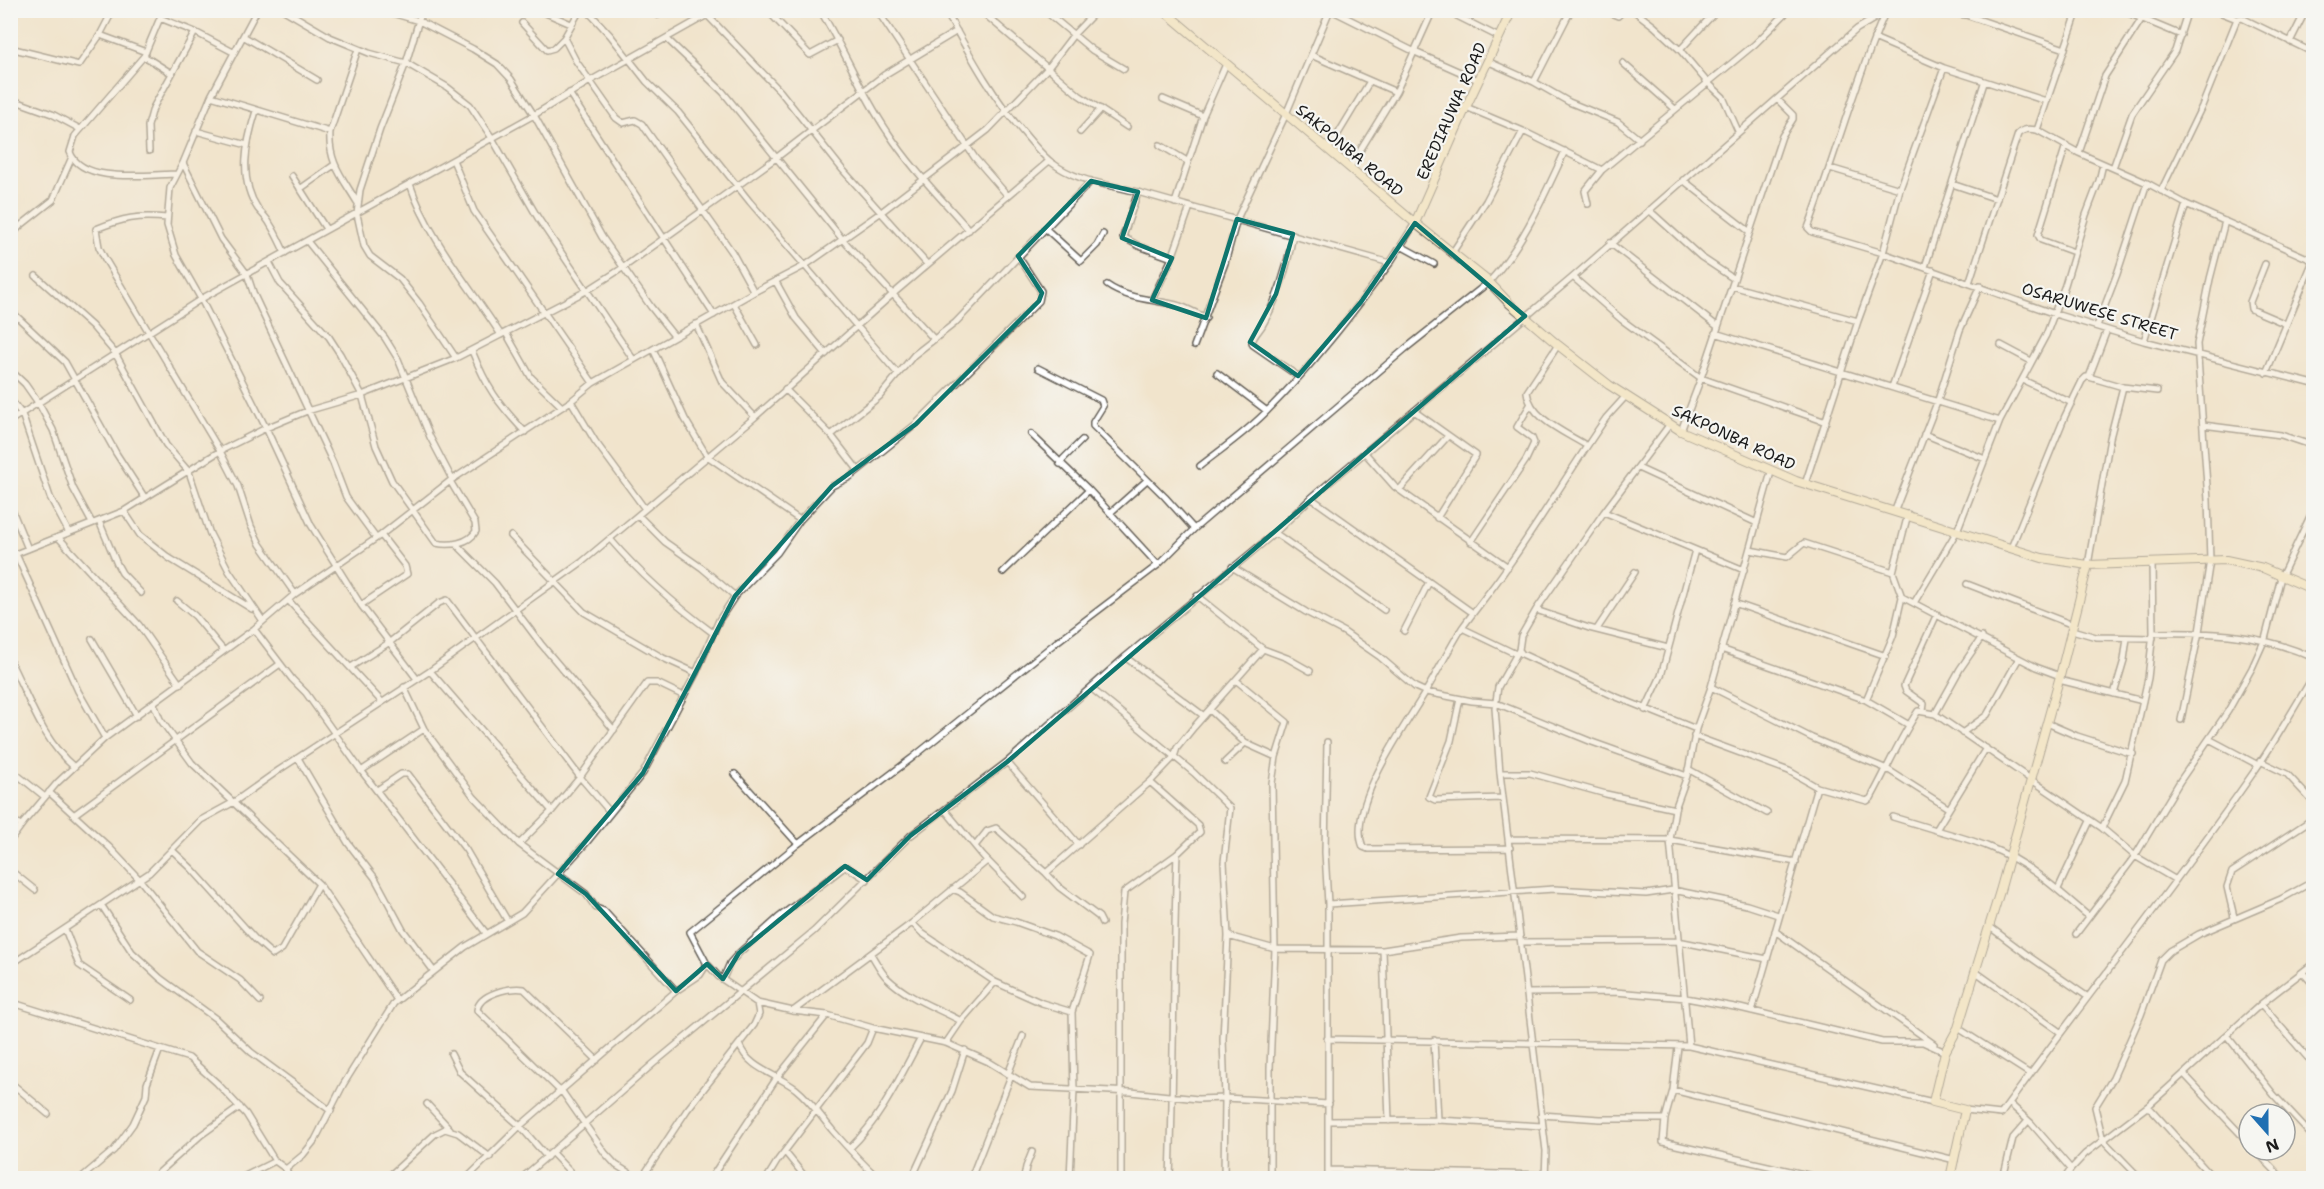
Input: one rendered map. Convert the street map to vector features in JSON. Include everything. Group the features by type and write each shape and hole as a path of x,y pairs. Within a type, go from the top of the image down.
{"main road":[{"name":"SAKPONBA ROAD","path":"1163,10 1415,223 1489,282 1558,345 1626,396 1681,431 1805,484 1908,514 2042,558 2088,566 2210,560 2242,562 2313,590"},
{"name":"EREDIAUWA ROAD","path":"1415,223 1478,80 1512,10"},
{"path":"1950,1179 1965,1110 1933,1102 1945,1052 1958,1028 1990,927 2060,678 2088,566"}],"street":[{"path":"10,48 79,65 100,35 113,10"},
{"path":"162,10 145,54 80,129 71,143 70,152 72,157 88,169 101,174 120,176 177,174"},
{"path":"257,10 211,96 170,188 167,225 176,255 201,299 266,428 311,525 361,605 417,679"},
{"path":"284,10 314,30 358,49 406,63 447,87 470,105 492,138 538,218 633,359"},
{"path":"382,10 419,21 496,64 511,79 534,115 602,237 674,336"},
{"path":"422,10 406,63 380,129 357,202 357,214 364,246 370,256 400,279 456,357"},
{"path":"539,10 571,24"},
{"path":"522,23 547,50 554,48 564,38 580,10"},
{"path":"587,10 647,82 678,112 737,186 898,374"},
{"path":"767,10 810,55 838,40"},
{"path":"820,10 891,137 969,230"},
{"path":"877,10 968,146 990,177 1008,196"},
{"path":"945,10 982,77 1006,112 1049,161 1067,172 1090,181 1293,234 1390,264"},
{"path":"980,10 1079,95 1127,128"},
{"path":"1044,10 1092,50 1124,69"},
{"path":"10,841 47,794 105,738 264,621 295,594 378,536 451,480 571,401 593,383 674,336 806,265 880,213 968,146 1006,112 1097,10"},
{"path":"1194,346 1225,263 1237,219 1287,114 1330,10 1478,80"},
{"path":"1350,167 1396,92 1433,10"},
{"path":"1445,10 1499,37"},
{"path":"1534,81 1571,10"},
{"path":"1603,10 1618,16 1624,10"},
{"path":"1633,10 1680,50 1728,104 1738,131"},
{"path":"1680,50 1717,10"},
{"path":"1588,204 1585,191 1602,170 1755,44 1789,10"},
{"path":"1928,10 1966,15 2066,49"},
{"path":"2037,130 2078,10"},
{"path":"2121,10 2141,20 2181,34"},
{"path":"2113,168 2132,114 2169,63 2188,10"},
{"path":"2214,10 2313,53"},
{"path":"2162,191 2239,19 2246,10"},
{"path":"2290,42 2306,10"},
{"path":"10,421 201,299 534,115 712,12 812,129 842,169 927,264"},
{"path":"1886,13 1849,102 1830,168 1900,189"},
{"path":"522,1179 585,1123 814,931 910,836 1007,762 1125,657 1275,533 1311,498 1573,277 1857,28 1886,13"},
{"path":"160,18 233,52"},
{"path":"2079,153 2105,76 2141,20"},
{"path":"105,738 78,691 13,555 124,511 220,451 266,428 307,411 362,395 472,351 588,290 702,212 864,90 957,31"},
{"path":"149,152 148,126 151,115 171,73 195,33"},
{"path":"100,35 145,54 171,73"},
{"path":"243,36 317,80"},
{"path":"564,38 590,81 619,121 626,123 634,120 642,124 732,252 754,292"},
{"path":"1874,38 1984,83 2046,101"},
{"path":"667,39 723,92 843,240 933,338"},
{"path":"357,202 334,165 329,147 330,132 358,49"},
{"path":"1311,55 1396,92"},
{"path":"1487,61 1534,81 1569,102 1618,122 1640,140"},
{"path":"1623,63 1675,109"},
{"path":"1174,203 1203,116 1227,64"},
{"path":"1805,484 1858,321 1883,253 1900,189 1944,68"},
{"path":"1329,149 1370,81"},
{"path":"1925,267 1984,83"},
{"path":"569,93 714,315"},
{"path":"211,96 330,132"},
{"path":"10,99 52,114 80,129"},
{"path":"1163,99 1203,116"},
{"path":"1681,431 1782,136 1793,119 1793,115 1777,99"},
{"path":"1466,107 1523,131 1602,170"},
{"path":"1080,132 1101,109"},
{"path":"256,111 247,145 245,172 258,209 270,222 285,253"},
{"path":"1969,283 2018,134 2024,129 2037,130 2079,153 2147,183 2186,204 2313,261 2266,373"},
{"path":"196,130 247,145"},
{"path":"1452,253 1486,201 1523,131"},
{"path":"1160,145 1187,161"},
{"path":"2066,145 2038,235 2041,240 2074,252"},
{"path":"1329,1104 1173,1097 1030,1087 965,1050 946,1043 757,1003 723,980 707,964 690,932 798,844 912,758 1054,644 1158,565 1194,529 1405,349 1489,282 1506,262 1524,232 1565,151"},
{"path":"10,237 20,226 53,200 72,157"},
{"path":"453,160 474,211 593,383"},
{"path":"10,965 140,880 173,851 201,820 234,802 430,671 582,562 755,417 892,294 1049,161"},
{"path":"183,163 221,239 246,274 346,497 405,566 407,574 361,605"},
{"path":"1914,603 1957,531 2000,421 2046,335 2055,314 2103,164"},
{"path":"300,189 334,165"},
{"name":"OSARUWESE STREET","path":"1830,168 1809,230 1925,267 2055,314 2107,330 2313,384"},
{"path":"292,176 326,229"},
{"path":"1683,180 1750,232"},
{"path":"831,435 880,396 914,355 954,323 1090,181"},
{"path":"2097,326 2147,183"},
{"path":"411,184 424,216 441,246 531,377 562,407"},
{"path":"1952,184 1997,199"},
{"path":"1138,192 1123,237 1138,246 1172,258"},
{"path":"2144,341 2186,204"},
{"path":"1152,300 1172,258 1190,207"},
{"path":"1649,210 1701,257 1734,279"},
{"path":"167,218 144,215 115,221 96,229 99,247 220,451 238,486 251,526 260,544 295,594"},
{"path":"2181,720 2199,632 2210,560 2197,354 2210,279 2225,221"},
{"path":"1200,466 1267,411 1298,376 1361,302 1390,264 1415,223"},
{"path":"1045,228 1081,261 1097,245 1103,234"},
{"path":"1293,234 1276,294 1252,342 1253,345 1298,376"},
{"path":"269,262 291,297 329,337 362,395 376,446 388,472 436,543 456,544 470,538 476,527 430,436 406,376 385,338 307,241"},
{"path":"1610,243 1717,326"},
{"path":"1401,246 1434,264"},
{"path":"286,1169 309,1148 360,1058 397,1000 433,970 486,933 522,913 643,773 696,673 713,633 735,596 777,554 800,520 832,486 858,470 916,424 1040,301 1041,291 1018,256"},
{"path":"2265,264 2250,302 2251,309 2286,324"},
{"path":"1892,387 1933,270"},
{"path":"36,276 92,326 115,353 166,445 189,472 210,534 229,572 264,621"},
{"path":"1573,277 1640,334 1701,378 1826,422"},
{"path":"776,282 796,318 826,354"},
{"path":"1107,285 1116,291 1181,307 1206,318"},
{"path":"1732,286 1858,321"},
{"path":"1895,510 1938,400 1960,330 1980,286"},
{"path":"734,304 757,345"},
{"path":"10,310 57,354 76,379 116,453 145,498"},
{"path":"696,324 722,382 755,417"},
{"path":"2089,377 2107,330"},
{"path":"1715,333 2000,421"},
{"path":"1558,345 1527,392 1530,405 1539,415 1587,446"},
{"path":"2001,345 2031,361"},
{"path":"653,349 685,419 707,456 800,520"},
{"path":"472,351 489,390 525,432"},
{"path":"1038,368 1101,400 1103,406 1093,426 1194,529"},
{"path":"10,370 25,384 39,404 52,430 73,488 92,524"},
{"path":"1217,373 1267,411"},
{"path":"2011,548 2085,377 2123,387 2157,391"},
{"path":"2023,380 2072,403"},
{"path":"2088,566 2110,438 2123,387"},
{"path":"785,389 831,435 858,470"},
{"path":"1510,848 1363,848 1361,842 1362,814 1368,794 1403,726 1426,692 1462,628 1508,567 1606,418 1626,396"},
{"path":"10,399 22,414 50,497 69,532"},
{"path":"571,401 595,441 645,509"},
{"path":"1471,542 1526,460 1534,443 1532,438 1517,427 1530,405"},
{"path":"1414,411 1476,455 1437,518"},
{"path":"1328,1170 1544,1177 1546,1150 1500,773 1496,703 1498,687 1518,652 1521,636 1536,610 1604,512 1670,424"},
{"path":"2203,425 2281,435 2313,446"},
{"path":"1031,434 1089,490 1158,565"},
{"path":"1924,434 1985,459"},
{"path":"1399,490 1448,436"},
{"path":"1060,464 1082,440"},
{"path":"1365,453 1399,490 1508,567"},
{"path":"1638,468 1756,523"},
{"path":"1689,1046 1670,840 1675,809 1687,776 1694,736 1711,687 1772,471"},
{"path":"1110,513 1148,480"},
{"path":"1003,572 1089,490"},
{"path":"1311,498 1473,613"},
{"path":"10,505 28,549"},
{"path":"2076,934 2135,856 2180,781 2228,711 2252,668 2265,639 2282,577 2313,508"},
{"path":"124,511 140,535 169,558 254,610"},
{"path":"1604,512 1744,570"},
{"path":"1866,700 1893,636 1902,597 1893,572 1908,514"},
{"path":"638,515 665,542 702,568 735,596"},
{"path":"99,520 122,573 141,593"},
{"path":"1275,533 1384,610"},
{"path":"511,536 584,612 663,658 696,673"},
{"path":"58,537 139,625 180,684"},
{"path":"610,539 637,571 678,608 713,633"},
{"path":"1750,550 1787,557 1804,543 1893,572"},
{"path":"456,544 495,583 541,644 614,730"},
{"path":"1645,710 1661,676 1695,550"},
{"path":"2102,828 2125,781 2144,701 2153,636 2152,563"},
{"path":"1232,567 1344,632 1380,657 1415,687 1426,692 1460,699 1496,703 1592,742 1687,776"},
{"path":"1597,629 1635,572"},
{"path":"1404,631 1429,582"},
{"path":"1967,584 2096,637 2127,638 2199,632 2265,639 2313,658"},
{"path":"1197,596 1263,649 1287,658 1310,671"},
{"path":"1902,597 2060,678 2144,701"},
{"path":"177,600 195,616 224,651"},
{"path":"288,600 382,702"},
{"path":"351,667 390,642 439,603 447,600 477,636 580,777 610,812"},
{"path":"1734,603 1886,656"},
{"path":"1536,610 1589,628 1668,648"},
{"path":"1923,711 1924,704 1906,691 1904,686 1937,614"},
{"path":"1602,623 1604,631"},
{"path":"254,628 280,664 306,693 451,890 486,933"},
{"path":"1462,628 1645,710 1696,729"},
{"path":"1935,714 1960,669 1982,637"},
{"path":"2114,694 2124,660 2127,638"},
{"path":"92,639 137,716"},
{"path":"1046,873 1150,782 1174,757 1177,748 1263,649"},
{"path":"1721,649 1866,700 1909,725"},
{"path":"1125,657 1204,716"},
{"path":"1962,733 1987,715 2019,658"},
{"path":"10,661 47,738 60,756 74,767"},
{"path":"75,814 280,664"},
{"path":"430,671 552,811"},
{"path":"1965,1110 2001,1114 2060,1032 2146,923 2259,763 2313,675"},
{"path":"1237,681 1287,722 1276,757 1272,783 1275,949 1270,1068 1270,1179"},
{"path":"519,844 552,811 580,777 647,683 657,683 684,696"},
{"path":"404,687 424,729 474,797 519,844 585,894 676,991"},
{"path":"1711,687 1812,738 1887,769 1948,808"},
{"path":"1091,688 1194,772 1230,808 1224,862 1228,936 1223,1039 1224,1179"},
{"path":"1460,699 1451,741 1429,797 1435,800 1503,798"},
{"path":"153,704 160,719 192,763 319,884 397,1000"},
{"path":"1209,710 1245,743 1276,757"},
{"path":"1694,736 1789,771 1817,787 1867,801 1871,798 1918,711 1935,714 2102,828 2135,856 2176,880"},
{"path":"2047,723 2077,736 2133,754"},
{"path":"362,771 424,729"},
{"path":"2210,739 2287,774 2313,803"},
{"path":"1327,742 1325,852 1328,904 1328,1179"},
{"path":"1225,762 1245,743"},
{"path":"1936,830 1986,748"},
{"path":"298,758 343,834 375,878 403,930 433,970"},
{"path":"1007,762 1078,846"},
{"path":"10,769 75,814 140,880 197,951 240,980 260,1001"},
{"path":"1688,769 1767,813"},
{"path":"1500,773 1530,773 1606,794 1675,809"},
{"path":"377,790 401,774 408,774 466,850 507,920"},
{"path":"735,774 798,844"},
{"path":"1120,1179 1121,924 1124,892 1177,854 1198,836 1200,828 1150,782"},
{"path":"1752,1011 1817,787"},
{"path":"945,810 987,861 1023,897"},
{"path":"1893,817 1990,847 2010,857 2058,889 2088,916"},
{"path":"2234,917 2227,887 2232,873 2313,818"},
{"path":"10,819 21,825"},
{"path":"2058,889 2090,821"},
{"path":"975,846 987,831 996,828 1059,887 1099,916 1102,923"},
{"path":"1509,839 1670,840 1796,862"},
{"path":"173,851 256,940 273,955 282,949 319,884"},
{"path":"1170,1179 1177,854"},
{"path":"793,1011 912,923 987,861"},
{"path":"723,980 730,963 739,953 778,918 843,868 847,867 867,880"},
{"path":"10,870 35,890"},
{"path":"2140,1179 2103,1140 2095,1107 2113,1077 2141,1015 2161,960 2170,951 2234,917 2281,899 2313,880"},
{"path":"958,885 960,892"},
{"path":"952,890 960,892 993,916 1055,936 1088,952 1090,959 1072,1012 1074,1090 1070,1179"},
{"path":"1328,904 1554,890 1646,894 1673,890 1747,905 1778,915"},
{"path":"102,906 132,952 160,978 197,1005 251,1052 331,1111"},
{"path":"912,923 922,933 995,982 1042,1003 1072,1012"},
{"path":"1990,927 2088,997"},
{"path":"65,928 79,965 130,1000"},
{"path":"1775,931 1945,1052"},
{"path":"1228,936 1275,949 1327,950 1383,950 1461,938 1678,942 1767,959"},
{"path":"1383,950 1389,1121"},
{"path":"871,954 885,976 904,992 920,1003 961,1021"},
{"path":"2009,1103 2028,1121 2069,1175 2103,1140 2148,1106 2261,1004 2313,963"},
{"path":"467,1179 520,1126 676,991 700,975 707,964"},
{"path":"1976,972 2060,1032"},
{"path":"2303,973 2313,985"},
{"path":"946,1043 961,1021 995,982"},
{"path":"597,1060 524,989 507,990 486,997 478,1003 477,1010 561,1090 610,1159 642,1178 687,1110 754,1025 766,1006"},
{"path":"1527,993 1615,992 1686,998 1882,1041 1923,1042 1945,1052"},
{"path":"10,1002 189,1058 240,1107 275,1161 286,1169 289,1179"},
{"path":"757,1003 759,1014"},
{"path":"803,1003 808,1013"},
{"path":"2261,1004 2313,1065"},
{"path":"711,1179 776,1078 827,1016"},
{"path":"767,1179 867,1043 873,1028"},
{"path":"1958,1028 2030,1074"},
{"path":"971,1179 1023,1036"},
{"path":"2227,1036 2274,1095 2313,1138"},
{"path":"850,1148 882,1111 921,1038"},
{"path":"1327,1039 1689,1046 1933,1102"},
{"path":"1434,1040 1438,1120"},
{"path":"739,1044 743,1054 795,1089 850,1148 871,1176 878,1179"},
{"path":"1678,1047 1663,1142 1821,1179"},
{"path":"81,1179 114,1150 133,1124 146,1096 147,1084 160,1048"},
{"path":"912,1179 952,1091 965,1050"},
{"path":"451,1054 460,1072 576,1179"},
{"path":"2184,1074 2237,1130"},
{"path":"10,1082 48,1114"},
{"path":"1673,1090 1955,1160"},
{"path":"427,1104 450,1129"},
{"path":"2148,1106 2213,1179"},
{"path":"153,1179 201,1135 240,1107"},
{"path":"1541,1115 1600,1119 1665,1119"},
{"path":"1328,1121 1438,1120 1542,1126"},
{"path":"2003,1179 2013,1138 2028,1121"},
{"path":"387,1179 435,1134 445,1129 458,1132 490,1157"},
{"path":"785,1152 807,1179"},
{"path":"1024,1179 1032,1152"},
{"path":"241,1179 275,1161"},
{"path":"2266,1162 2282,1179"}],"highlighted area":[{"path":"1091,181 1138,192 1122,238 1172,258 1152,300 1206,318 1237,219 1293,234 1276,294 1250,342 1298,376 1361,302 1415,223 1525,316 1007,762 910,836 867,880 845,866 739,953 723,979 707,964 676,991 586,894 558,874 643,773 735,596 832,486 916,424 1039,301 1042,293 1018,256"}]}
